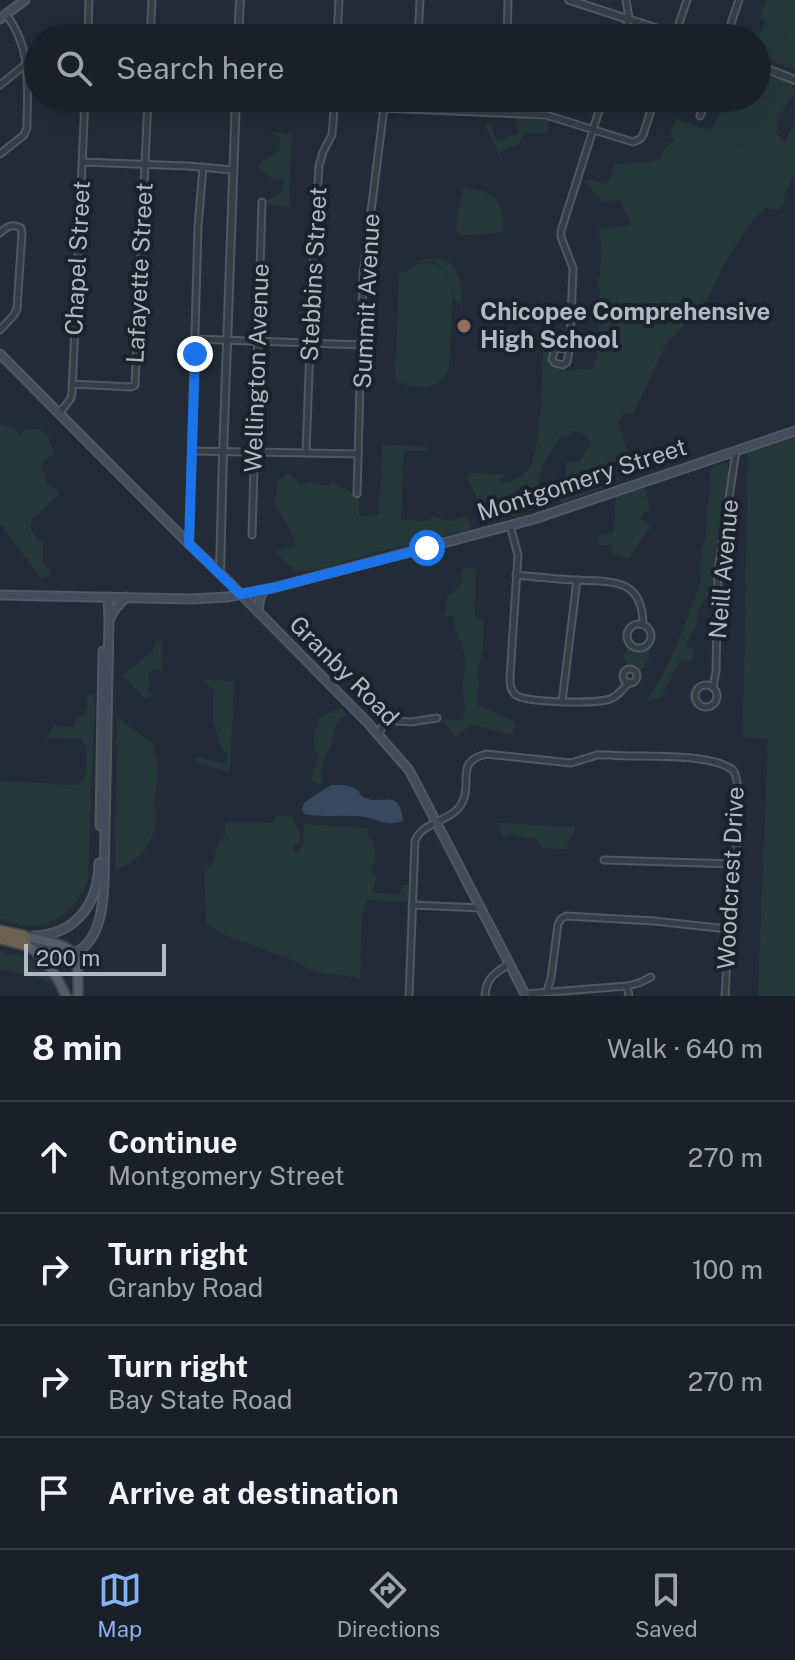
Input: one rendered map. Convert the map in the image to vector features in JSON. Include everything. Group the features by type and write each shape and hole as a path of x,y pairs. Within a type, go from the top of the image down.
{"highway":[{"path":"0,931 24,941"},
{"path":"0,938 24,941"}],"main road":[{"path":"3,16 25,0"},
{"name":"Granby Road","path":"0,354 379,734 409,770 526,995"},
{"name":"Montgomery Street","path":"0,595 169,599 216,597 264,590 564,509 795,431"},
{"path":"216,597 221,588 220,573"},
{"path":"258,612 264,590"},
{"path":"74,953 91,938 103,904 108,597"},
{"path":"24,941 61,931 75,923 92,901 96,888 99,873 104,616 108,597"},
{"path":"109,620 126,597"},
{"path":"24,941 62,945 74,953 78,963 78,996"},
{"path":"24,941 51,966 66,996"}],"street":[{"path":"88,24 89,0"},
{"path":"151,24 152,0"},
{"path":"239,24 240,0"},
{"path":"338,24 339,0"},
{"path":"419,24 420,0"},
{"path":"507,24 508,0"},
{"path":"569,0 644,24"},
{"path":"626,0 627,24"},
{"path":"679,24 687,0"},
{"path":"731,24 739,0"},
{"path":"3,16 21,38 24,51"},
{"path":"0,85 24,66"},
{"path":"771,71 795,80"},
{"path":"0,154 26,132 26,112"},
{"name":"Chapel Street","path":"59,414 71,398 84,112"},
{"name":"Lafayette Street","path":"72,384 135,385 147,112"},
{"path":"220,573 233,170 238,112"},
{"name":"Stebbins Street","path":"306,453 319,166 332,135 334,112"},
{"name":"Summit Avenue","path":"357,494 363,275 383,112"},
{"path":"482,112 546,115 637,141 643,135 650,112"},
{"path":"570,346 573,268 561,231 599,112"},
{"path":"700,116 702,112"},
{"path":"82,162 233,170"},
{"path":"189,544 198,227 203,167"},
{"name":"Wellington Avenue","path":"252,535 262,202"},
{"path":"0,233 14,225 22,233 18,306 0,330"},
{"path":"195,339 362,345"},
{"path":"192,451 359,454"},
{"name":"Neill Avenue","path":"713,688 706,685 699,688 695,694 698,704 704,707 714,704 717,694 713,688 718,572 736,451"},
{"path":"510,525 518,552 510,669 511,688 516,695 524,699 562,702 607,701 617,696 629,682"},
{"path":"516,575 624,584 643,608 643,625"},
{"path":"562,702 577,580"},
{"path":"643,625 649,629 650,640 645,647 633,647 627,633 632,627 643,625"},
{"path":"379,734 385,720 411,722 437,718"},
{"name":"Woodcrest Drive","path":"437,822 457,809 463,801 467,766 477,756 486,754 571,763 597,755 610,755 718,762 731,768 738,779 725,996"},
{"path":"409,996 415,841 418,833 437,822"},
{"path":"604,860 735,864"},
{"path":"412,905 481,908"},
{"path":"547,991 558,924 565,917 654,921 728,929"},
{"path":"485,996 490,978 510,964"},
{"path":"526,995 627,986 651,977"},
{"path":"627,986 629,996"}],"shaded area":[{"path":"767,0 795,0 795,70 771,62 771,24 765,24 766,21 759,18"},
{"path":"771,76 792,84 795,95 782,112 776,132 785,143 792,127 795,127 795,173 784,196 784,203 778,209 766,208 753,219 725,262 705,305 666,344 633,414 624,413 618,422 631,462 611,468 600,476 603,488 562,503 552,497 566,477 566,462 580,461 590,445 586,436 574,430 568,437 561,436 546,460 539,481 540,502 530,505 528,484 518,488 509,500 518,515 490,522 466,477 469,473 504,474 506,476 500,479 505,483 527,471 536,449 543,349 552,350 546,357 550,362 566,369 592,369 597,356 600,291 596,278 600,278 601,242 598,229 631,225 620,200 603,202 582,180 603,184 609,181 615,164 652,162 661,158 665,147 675,141 670,136 676,119 709,130 721,112 771,112"},
{"path":"515,119 549,120 548,134 525,133 517,145 501,151 502,161 485,125 490,123 497,141 518,133"},
{"path":"267,131 292,134 291,208 268,205 266,200 282,193 284,178 274,180 257,167 279,151 281,139"},
{"path":"464,188 483,192 496,200 502,213 503,232 460,235 456,231"},
{"path":"430,258 445,260 456,268 462,309 454,300 451,280 442,267 427,262 407,267"},
{"path":"423,263 444,270 453,291 449,368 441,381 426,387 395,381 399,273"},
{"path":"0,425 14,427 19,435 27,429 40,429 50,438 55,452 42,463 47,484 60,493 32,520 31,531 38,540 43,541 43,563 52,574 42,579 0,524"},
{"path":"795,437 795,996 758,996 768,739 743,737 748,453"},
{"path":"382,444 429,447 427,451 404,451 401,520 427,521 433,516 449,521 467,516 470,530 314,571 296,572 274,551 295,546 275,505 277,482 289,473 300,485 311,482 327,486 332,482 358,495 359,516 379,515"},
{"path":"728,462 713,589 701,605 686,645 694,650 693,660 680,661 661,698 647,701 671,657 701,580 700,559 706,535 710,468"},
{"path":"645,488 650,509 639,518 651,526 629,558 611,554 612,545 599,545 595,537 614,532 616,497"},
{"path":"463,567 476,569 475,616 484,620 477,704 516,722 513,735 471,725 455,737 441,719 462,721 465,711 464,651 455,629 454,617 444,616 447,596 460,586"},
{"path":"156,641 162,642 163,671 149,673 148,691 154,696 144,698 122,675 153,651"},
{"path":"627,648 639,652 650,649 649,659 641,670 636,665 628,664 623,656"},
{"path":"204,680 234,681 230,772 193,760 199,757 225,764 228,756 221,748 213,721 213,691"},
{"path":"88,694 95,695 88,881 78,899 54,920 35,926 18,925 0,918 0,781 75,785 83,781 86,759 81,739 46,738 54,726 74,727 75,718 84,715 87,710"},
{"path":"342,708 346,714 336,725 324,759 322,783 317,785 311,780 318,757 314,742 316,727 320,717"},
{"path":"117,717 154,745 157,777 156,818 152,836 137,858 115,869"},
{"path":"276,815 292,817 300,832 300,842 294,845 293,851 297,853 303,843 304,824 368,828 376,861 371,867 377,878 372,892 399,895 403,885 408,885 409,902 367,900 362,915 360,978 314,972 297,962 217,932 206,924 204,869 206,864 211,867 217,847 225,835 226,822 273,823"},
{"path":"498,823 576,827 566,849 542,848 536,839 511,835 502,838"},
{"path":"0,950 6,955 19,955 37,963 53,976 50,984 36,977 0,969"}],"water":[{"path":"331,785 350,786 372,800 394,801 401,810 403,820 389,823 357,816 304,814 304,803"}],"place":[{"name":"Chicopee Comprehensive High School","path":"464,326"}],"route":[{"path":"195,354 189,544 240,594 427,548"}]}
